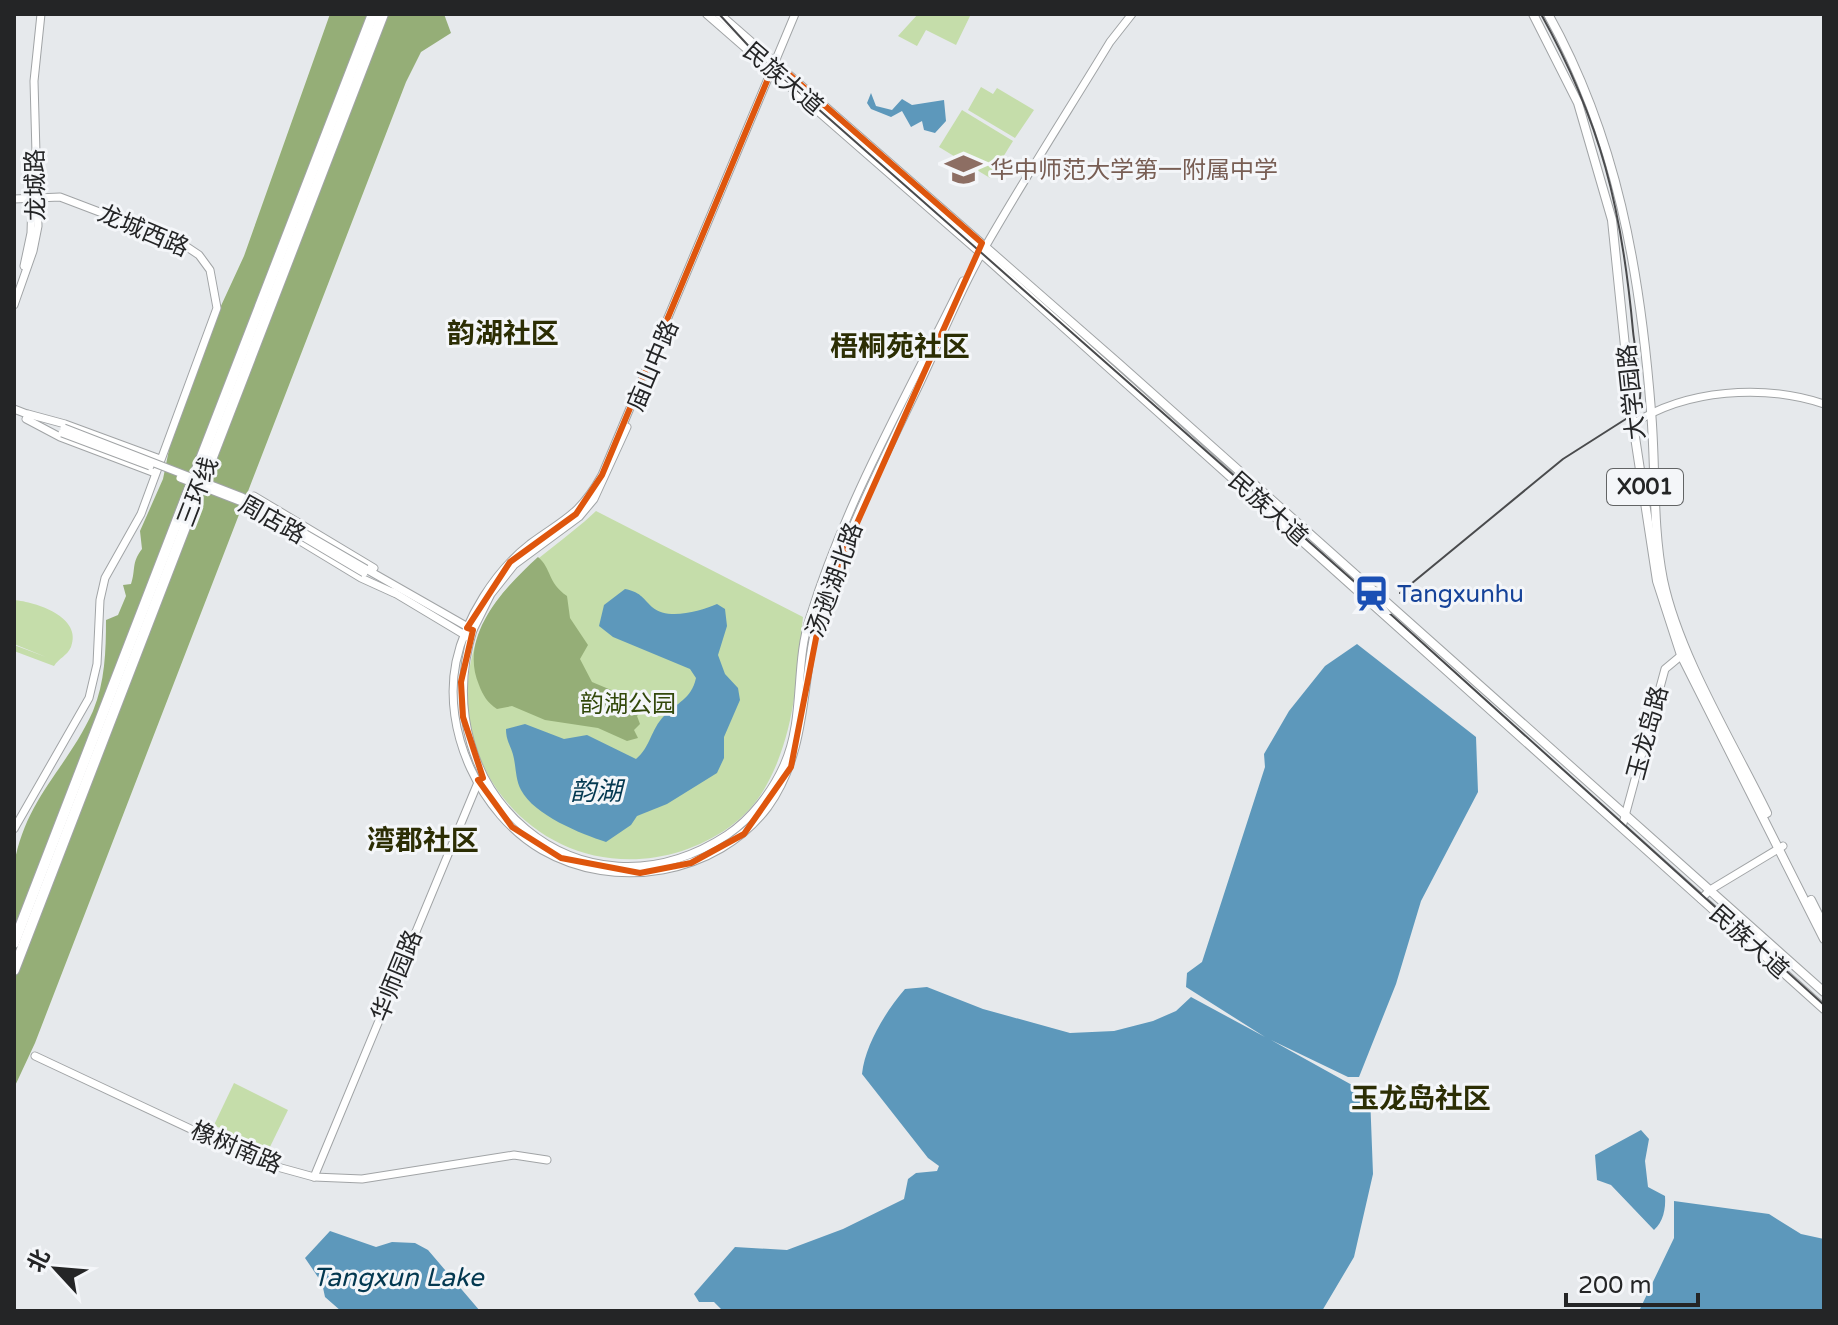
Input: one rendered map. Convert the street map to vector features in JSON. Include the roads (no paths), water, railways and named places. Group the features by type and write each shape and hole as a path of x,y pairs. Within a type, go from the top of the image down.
{"highway":[{"path":"347,80 366,14"},
{"name":"三环线","path":"14,943 373,14"},
{"name":"三环线","path":"14,970 337,130 362,82 386,14"}],"main road":[{"name":"民族大道","path":"707,14 775,67"},
{"name":"民族大道","path":"719,14 775,67 1626,814 1824,992"},
{"name":"大学园路","path":"1533,14 1578,103 1603,179 1619,263 1633,424 1657,581 1685,653 1824,939"},
{"name":"大学园路","path":"1548,14 1591,99 1617,179 1628,232 1652,412 1653,502 1663,581 1685,653"},
{"name":"民族大道","path":"982,248 1824,1009"},
{"name":"大学园路","path":"1781,847 1824,926"}],"street":[{"name":"龙城路","path":"14,305 35,242 30,80 38,14"},
{"path":"775,67 795,14"},
{"name":"汤逊湖北路","path":"468,633 456,660 454,700 462,750 510,817 544,843 565,852 638,866 675,861 724,837 750,816 784,765 794,733 808,621 859,494 982,248 1130,14"},
{"name":"庙山中路","path":"468,633 510,562 576,514 602,475 775,67"},
{"name":"龙城西路","path":"14,199 60,197 162,234 199,255 210,270 217,308 141,514 115,555 103,585 97,664 89,698 76,727 35,788 14,829"},
{"name":"龙城路","path":"14,292 29,250 34,198"},
{"path":"1633,424 1652,412 1707,395 1766,393 1824,404"},
{"name":"周店路","path":"14,412 240,501 468,633"},
{"path":"27,417 65,424 160,459"},
{"path":"27,417 60,437 155,473"},
{"path":"254,496 368,565 396,590"},
{"path":"249,510 361,578 396,590"},
{"name":"玉龙岛路","path":"1622,827 1665,669 1685,653"},
{"name":"华师园路","path":"314,1177 480,779"},
{"path":"1701,899 1710,890 1781,847"},
{"name":"橡树南路","path":"35,1056 263,1163 314,1177 362,1179 514,1155 547,1160"}],"water":[{"path":"871,93 876,106 892,110 902,99 912,105 944,100 946,121 935,133 924,130 922,121 911,127 902,111 891,117 871,109 867,103"},
{"name":"韵湖","path":"625,589 637,593 652,607 667,613 693,612 717,604 725,609 727,626 718,655 725,674 738,688 740,700 724,737 724,758 717,773 667,804 637,816 631,825 606,842 559,822 527,799 518,783 506,729 525,724 564,739 587,735 636,759 641,755 660,721 687,696 696,678 690,669 613,637 599,626 604,605"},
{"path":"1357,644 1476,737 1478,792 1421,901 1396,984 1359,1077 1348,1077 1271,1040 1370,1095 1373,1174 1354,1257 1322,1311 723,1311 714,1302 699,1302 694,1294 735,1247 787,1250 843,1229 904,1199 908,1179 916,1173 937,1171 939,1166 928,1158 862,1074 867,1052 878,1029 905,989 927,987 983,1009 1070,1033 1114,1031 1153,1021 1176,1011 1191,997 1265,1037 1186,987 1187,973 1202,962 1265,767 1264,754 1289,711 1325,666"},
{"path":"1641,1130 1649,1139 1645,1161 1648,1187 1665,1196 1663,1215 1654,1230 1611,1185 1597,1180 1595,1155"},
{"path":"1674,1201 1769,1214 1801,1234 1824,1239 1824,1311 1639,1311 1674,1238"},
{"name":"Tangxun Lake","path":"330,1231 376,1247 392,1242 415,1243 428,1250 480,1311 341,1311 325,1297 322,1283 305,1258"}],"tram line":[{"path":"1400,593 1563,459 1629,417 1639,404 1640,377 1615,206 1594,130 1562,54 1541,14"}],"railway":[{"path":"719,14 756,54 1366,592 1824,1005"}],"place":[{"name":"华中师范大学第一附属中学","path":"964,170"},
{"name":"Tangxunhu","path":"1371,594"}],"district":[{"name":"韵湖社区","path":"503,334"},
{"name":"梧桐苑社区","path":"900,347"},
{"name":"湾郡社区","path":"423,841"},
{"name":"玉龙岛社区","path":"1421,1099"}],"park label":[{"name":"韵湖公园","path":"628,704"}]}
